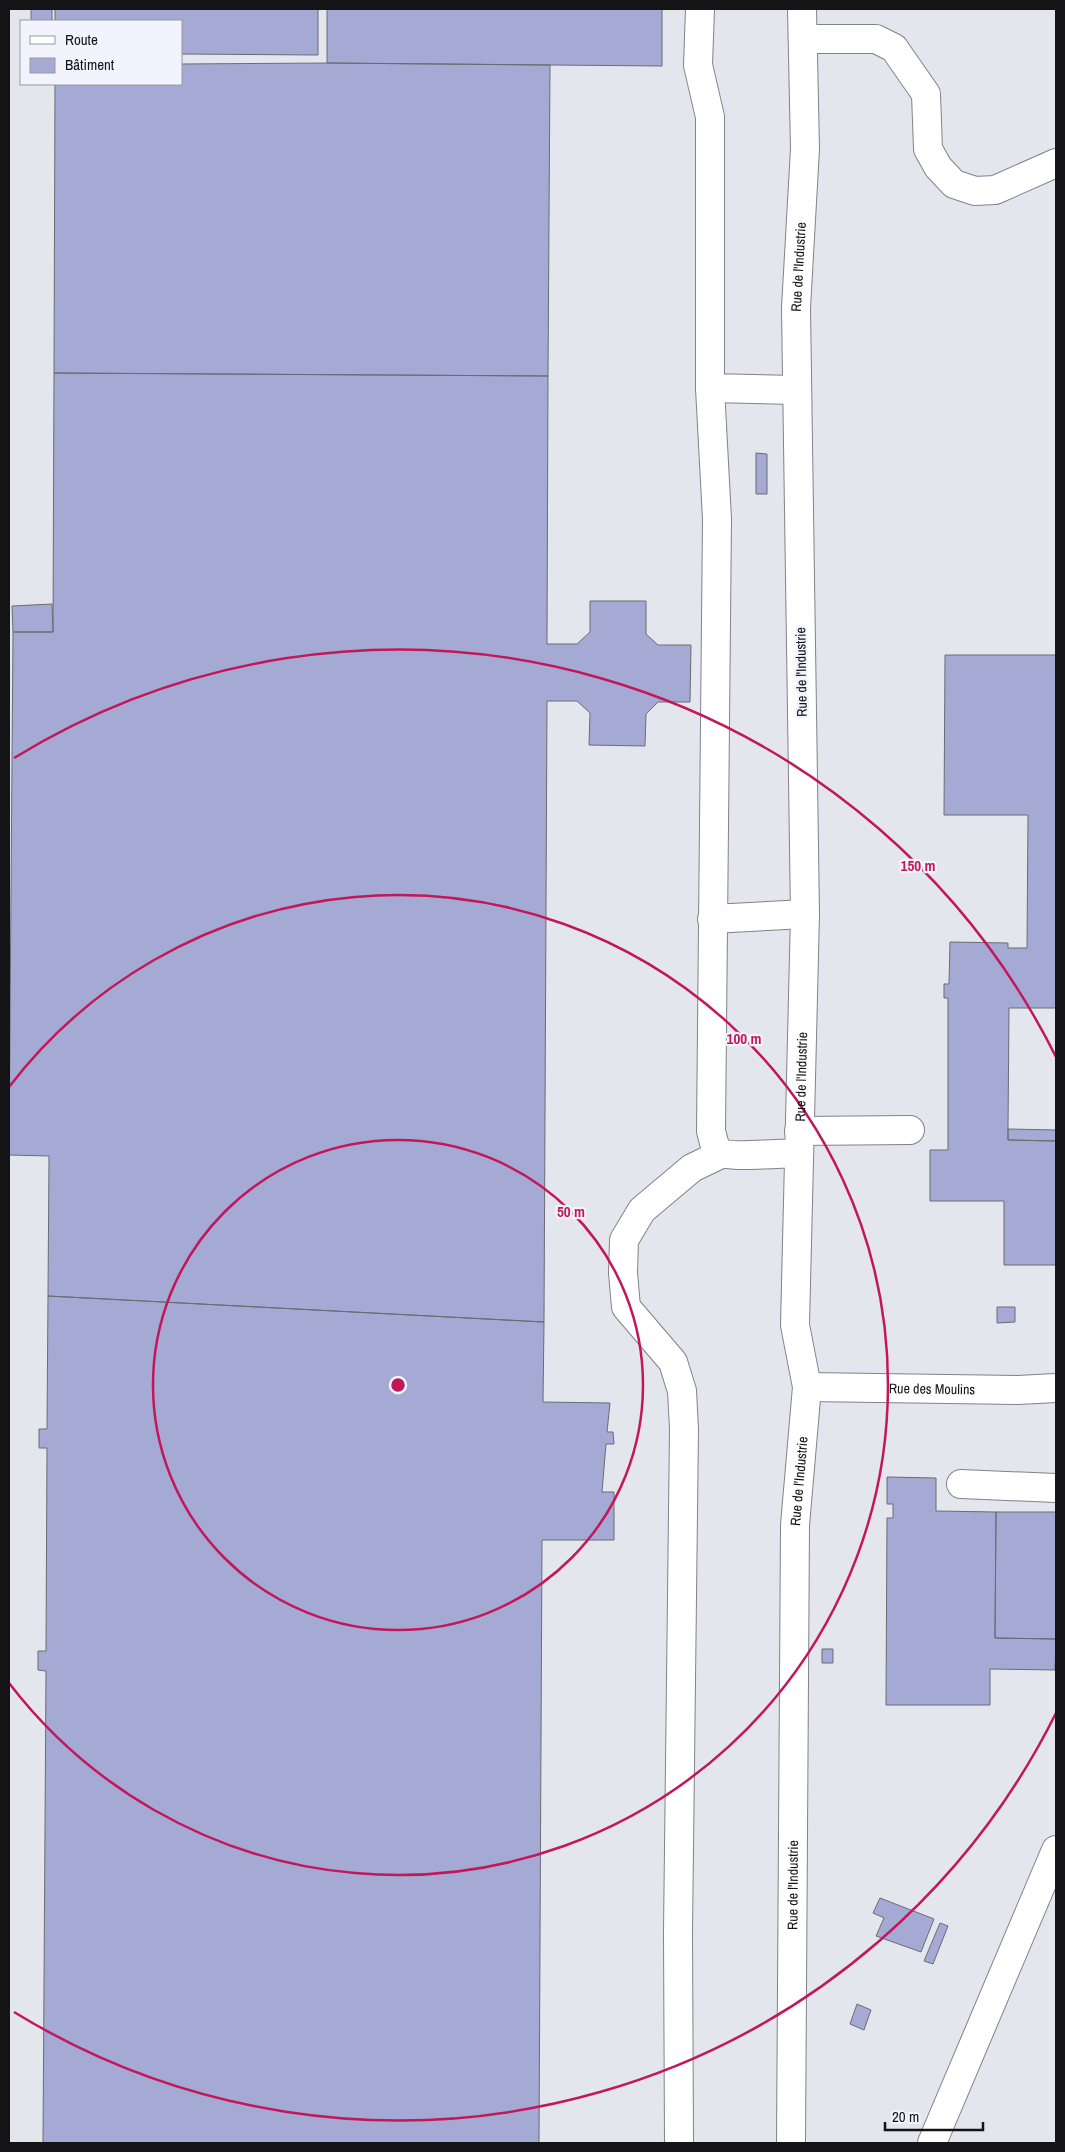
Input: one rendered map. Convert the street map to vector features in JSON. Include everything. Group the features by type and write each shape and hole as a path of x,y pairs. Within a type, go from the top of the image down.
{"street":[{"path":"700,9 698,65 710,117 711,134 710,388 717,519 717,702 712,919 711,1131 716,1148 721,1154"},
{"name":"Rue de l'Industrie","path":"791,2143 795,1525 806,1387 794,1325 805,914 796,308 805,150 802,9"},
{"path":"803,39 876,39 894,48 926,94 928,149 938,167 954,184 975,191 995,190 1056,164"},
{"path":"710,388 797,390"},
{"path":"712,919 805,914"},
{"path":"679,2143 678,1932 684,1439 682,1391 672,1362 626,1308 623,1274 624,1240 642,1210 692,1168 721,1154 734,1156 799,1142 910,1130"},
{"name":"Rue des Moulins","path":"806,1387 1018,1390 1056,1388"},
{"path":"961,1484 1056,1488"},
{"path":"932,2143 1056,1850"}],"building":[{"path":"31,9 52,9 52,20 31,20"},
{"path":"55,9 318,9 318,55 182,54 182,20 55,20"},
{"path":"327,9 662,9 662,66 327,63"},
{"path":"182,64 550,65 548,376 54,373 55,85 182,85"},
{"path":"54,373 548,376 547,644 577,644 590,632 590,601 646,601 646,634 658,645 691,645 690,702 658,702 646,714 645,746 589,745 590,713 577,701 547,701 544,1322 48,1296 49,1156 9,1155 13,632 53,632"},
{"path":"756,453 767,454 767,494 756,494"},
{"path":"52,604 53,632 13,632 12,606"},
{"path":"945,655 1056,655 1056,1008 1009,1008 1008,1140 1056,1141 1056,1265 1004,1265 1004,1201 930,1201 930,1150 948,1150 948,998 944,998 944,984 949,984 950,942 1008,943 1008,948 1027,948 1028,815 944,815"},
{"path":"1008,1129 1056,1130 1056,1141 1008,1140"},
{"path":"48,1296 544,1322 543,1402 610,1403 607,1432 613,1432 614,1444 606,1444 602,1492 614,1492 614,1540 542,1540 539,2143 43,2143 46,1671 38,1670 38,1651 46,1651 47,1448 39,1448 39,1429 47,1429"},
{"path":"997,1307 1015,1307 1015,1322 997,1323"},
{"path":"887,1477 936,1478 936,1511 996,1512 995,1638 1056,1639 1055,1670 990,1669 990,1705 886,1705 887,1518 893,1518 893,1504 887,1504"},
{"path":"996,1512 1056,1512 1056,1639 995,1638"},
{"path":"822,1649 833,1649 833,1663 822,1663"},
{"path":"880,1898 934,1919 921,1952 876,1936 884,1918 873,1913"},
{"path":"940,1923 948,1926 933,1964 924,1961"},
{"path":"857,2004 871,2010 864,2030 850,2024"}]}
